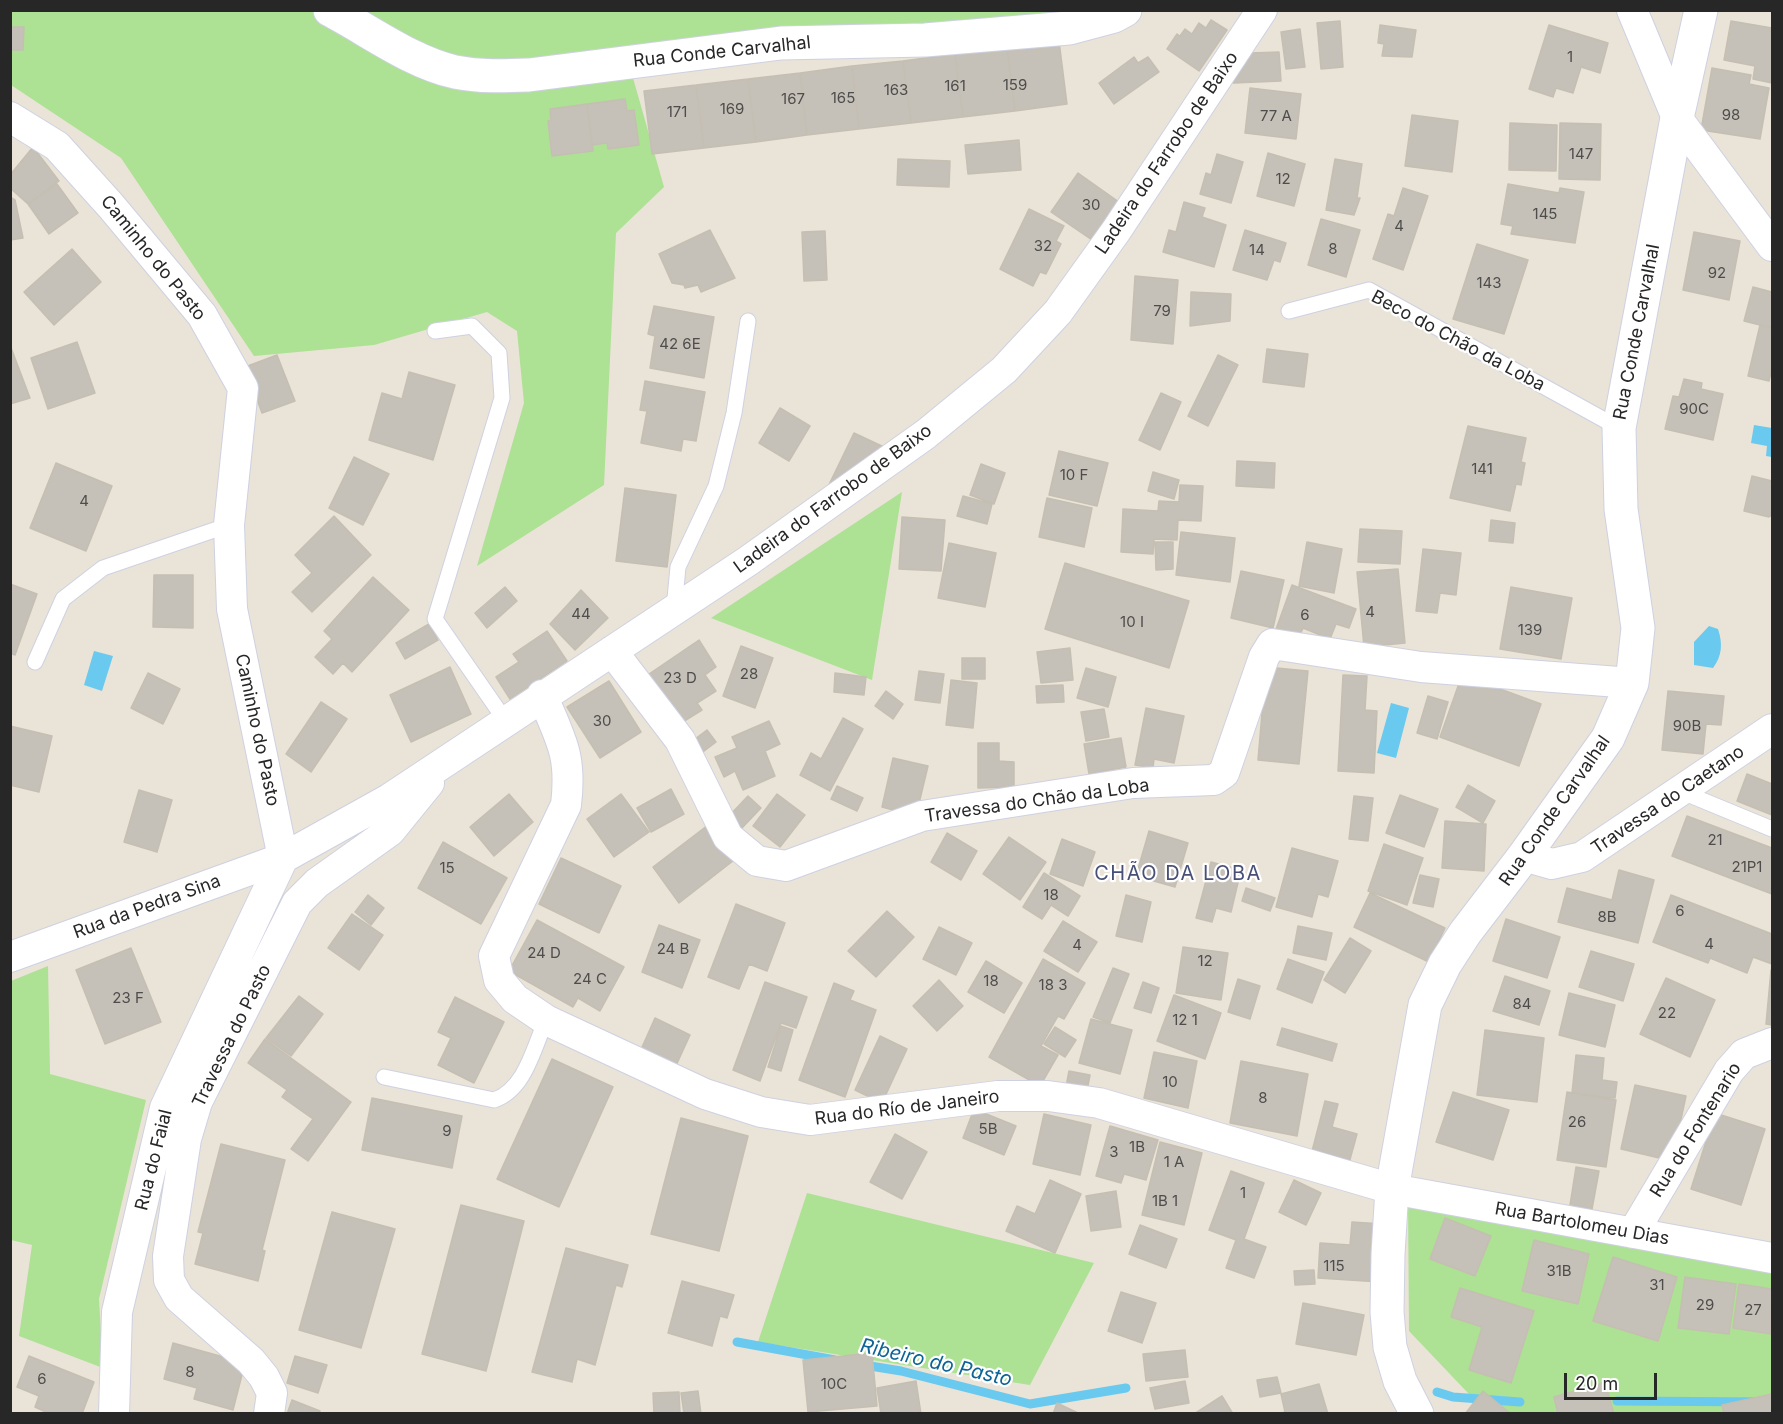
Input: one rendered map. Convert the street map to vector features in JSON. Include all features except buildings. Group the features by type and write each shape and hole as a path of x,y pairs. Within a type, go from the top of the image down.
{"street":[{"name":"Rua Conde Carvalhal","path":"330,10 426,62 455,72 490,76 529,75 781,43 925,40 1069,28 1114,16 1125,10"},
{"name":"Ladeira do Farrobo de Baixo","path":"283,858 389,799 542,695 674,612 926,434 1004,370 1058,312 1116,231 1262,10"},
{"path":"1632,10 1677,118 1773,246"},
{"name":"Rua Conde Carvalhal","path":"1414,1413 1400,1381 1390,1347 1387,1312 1392,1189 1425,1005 1445,964 1465,933 1524,856 1608,738 1632,682 1638,628 1622,509 1620,428 1677,118 1701,10"},
{"name":"Caminho do Pasto","path":"10,117 57,146 111,206 202,315 243,388 229,525 232,609 283,858"},
{"name":"Travessa do Chão da Loba","path":"612,651 680,740 728,837 757,861 786,866 922,816 1133,783 1214,780 1224,773 1264,657 1272,645 1421,667 1632,682"},
{"name":"Rua do Río de Janeiro","path":"542,695 567,755 569,780 566,805 494,956 499,980 515,999 546,1020 705,1094 761,1112 810,1120 998,1095 1048,1095 1099,1103 1392,1189"},
{"name":"Travessa do Caetano","path":"1524,856 1552,864 1582,857 1773,729"},
{"name":"Travessa do Pasto","path":"268,1413 272,1393 264,1377 251,1361 179,1298 169,1280 168,1256 186,1138 197,1102 297,903 317,883 390,831 449,759"},
{"name":"Rua da Pedra Sina","path":"10,957 283,858"},
{"name":"Rua do Faial","path":"114,1413 117,1312 165,1108 283,858"},
{"name":"Rua do Fontenario","path":"1633,1233 1729,1071 1744,1054 1773,1043"},
{"name":"Rua Bartolomeu Dias","path":"1392,1189 1773,1258"}],"lane":[{"name":"Beco do Chão da Loba","path":"1289,311 1369,290 1620,428"},
{"path":"674,612 678,567 716,486 734,413 748,321"},
{"path":"435,331 472,326 499,353 502,398 435,619 505,720"},
{"path":"35,662 63,599 103,568 229,525"},
{"path":"1680,791 1773,829"},
{"path":"384,1077 494,1100 507,1096 517,1085 546,1020"}],"green space":[{"path":"12,11 1125,11 631,71 664,187 616,233 604,485 477,566 524,403 517,331 487,312 374,345 254,356 121,158 11,85"},
{"path":"902,492 872,680 711,618"},
{"path":"48,966 50,1074 146,1100 99,1299 103,1368 19,1336 32,1245 11,1240 11,981"},
{"path":"807,1193 1094,1263 1030,1385 758,1342"},
{"path":"1408,1200 1772,1268 1772,1413 1487,1413 1409,1331"}],"water":[{"path":"1754,425 1772,428 1772,457 1766,456 1767,446 1751,443"},
{"path":"1709,626 1718,629 1721,640 1720,654 1713,668 1694,665 1694,642"},
{"path":"94,651 113,656 102,691 84,685"},
{"path":"1391,703 1409,708 1396,758 1377,753"}],"waterway":[{"name":"Ribeiro do Pasto","path":"737,1342 835,1360"},
{"name":"Ribeiro do Pasto","path":"864,1365 901,1371 1030,1404 1126,1388"},
{"name":"Ribeiro do Pasto","path":"1437,1392 1453,1397 1520,1402"},
{"name":"Ribeiro do Pasto","path":"1617,1401 1772,1402"}],"district":[{"name":"CHÃO DA LOBA","path":"1178,874"}]}
